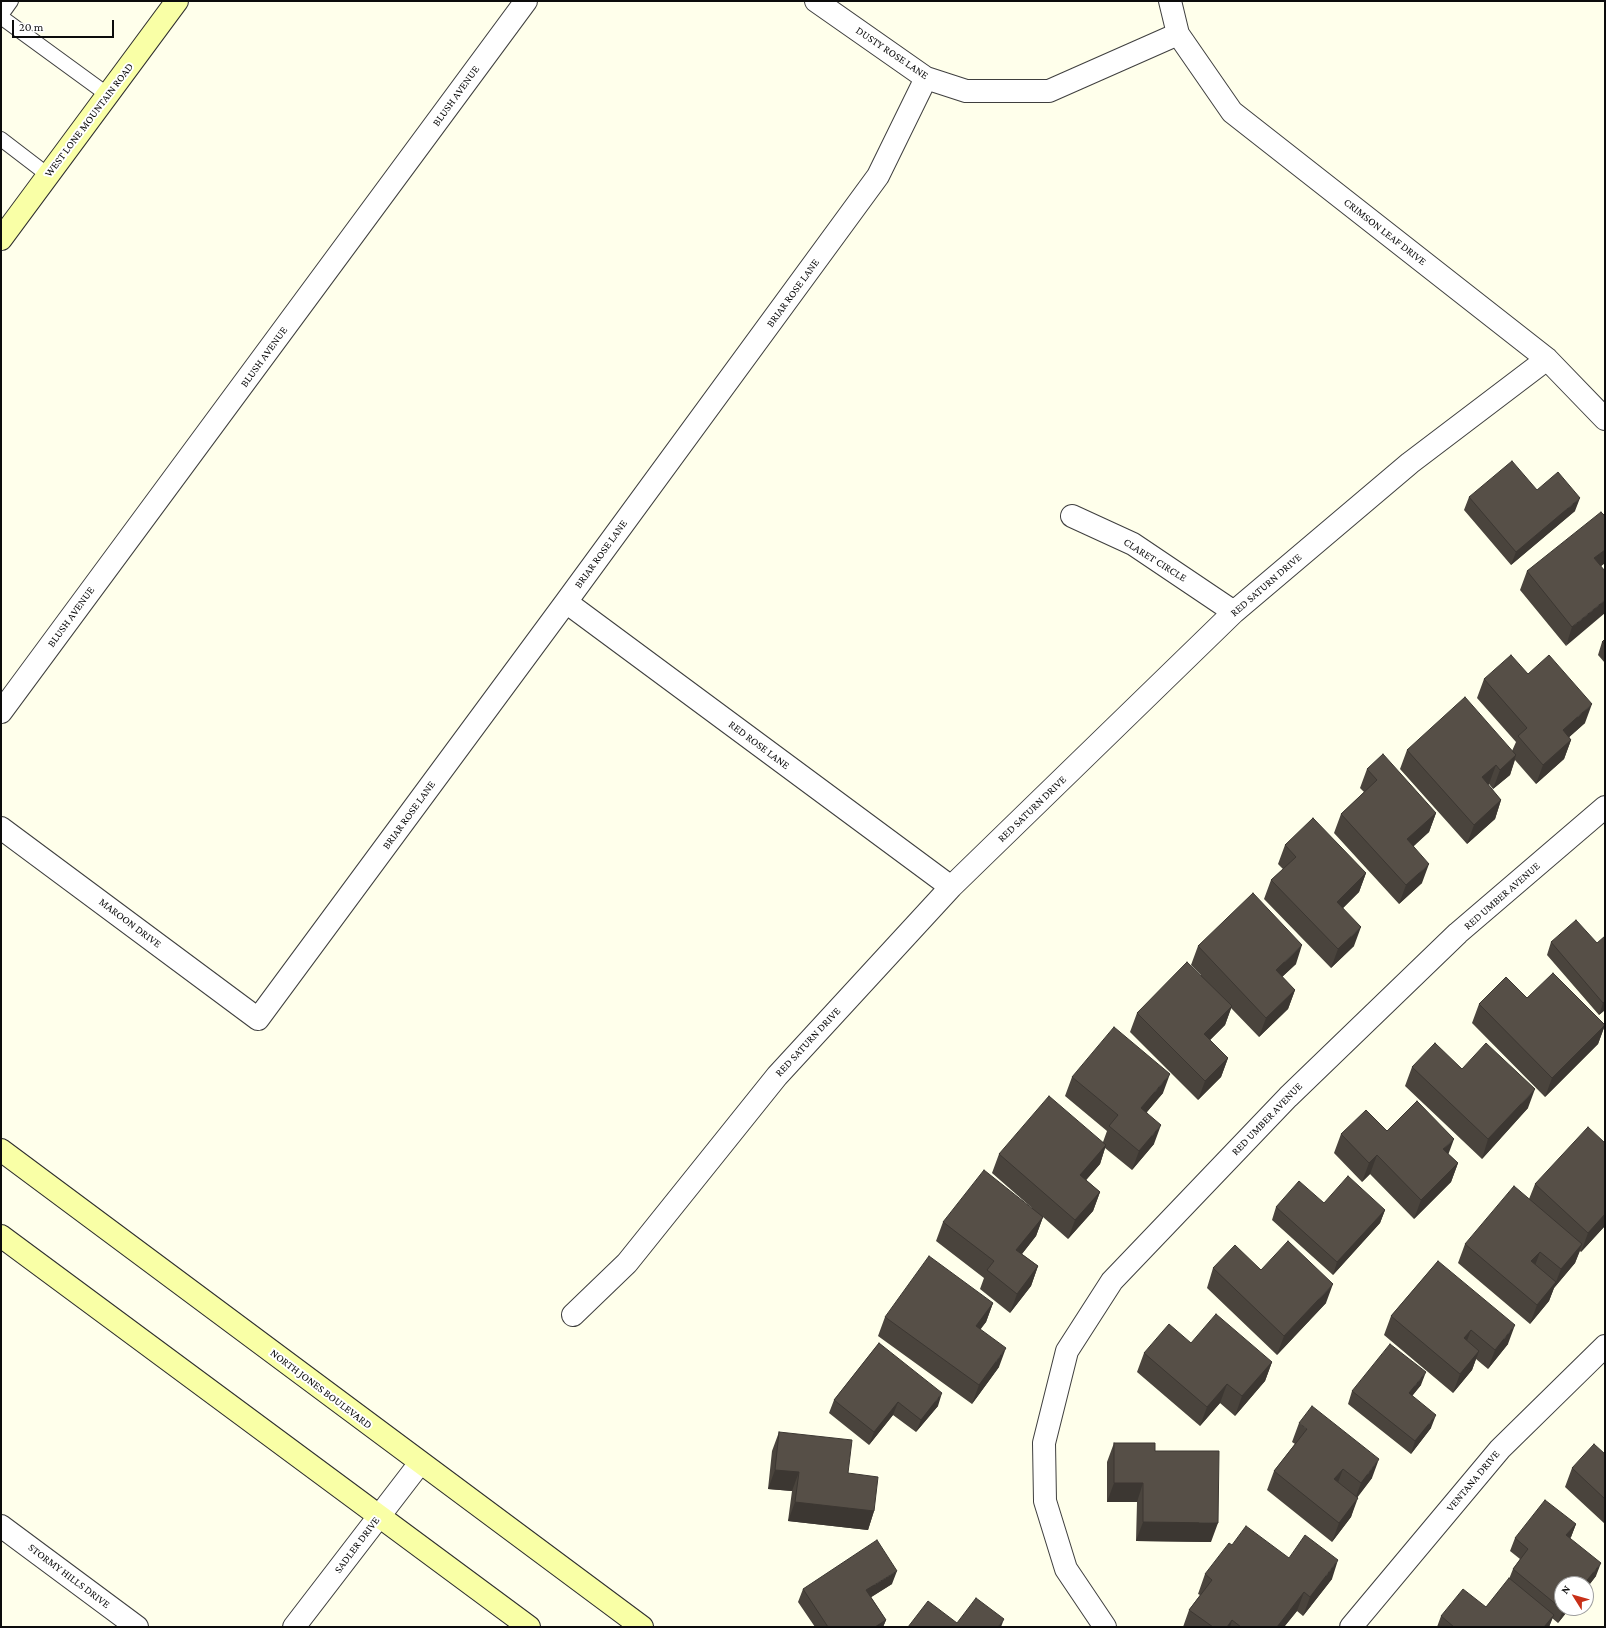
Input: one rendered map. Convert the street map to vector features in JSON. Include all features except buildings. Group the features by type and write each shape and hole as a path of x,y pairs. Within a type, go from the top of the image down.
{"main road":[{"name":"WEST LONE MOUNTAIN ROAD","path":"1,239 177,1"},
{"name":"NORTH JONES BOULEVARD","path":"1,1150 642,1627"},
{"path":"1,1236 528,1627"}],"street":[{"name":"BLUSH AVENUE","path":"1,712 526,1"},
{"name":"DUSTY ROSE LANE","path":"816,1 926,78 966,91 1049,90 1178,34"},
{"path":"1170,1 1178,34"},
{"name":"CRIMSON LEAF DRIVE","path":"1178,34 1232,112 1547,359 1605,419"},
{"name":"BRIAR ROSE LANE","path":"258,1019 878,176 926,78"},
{"name":"RED SATURN DRIVE","path":"573,1316 627,1263 776,1076 951,887 1234,612 1410,463 1547,359"},
{"name":"CLARET CIRCLE","path":"1072,516 1133,544 1234,612"},
{"name":"RED ROSE LANE","path":"566,602 951,887"},
{"name":"RED UMBER AVENUE","path":"1105,1627 1066,1569 1044,1501 1044,1443 1067,1351 1112,1281 1299,1086 1458,933 1605,807"},
{"name":"MAROON DRIVE","path":"1,828 258,1019"},
{"name":"VENTANA DRIVE","path":"1351,1627 1500,1449 1605,1346"},
{"name":"SADLER DRIVE","path":"294,1627 420,1463"},
{"name":"STORMY HILLS DRIVE","path":"1,1526 137,1627"}],"lane":[{"path":"11,1 1,16 108,95"},
{"path":"1,138 48,176"}]}
